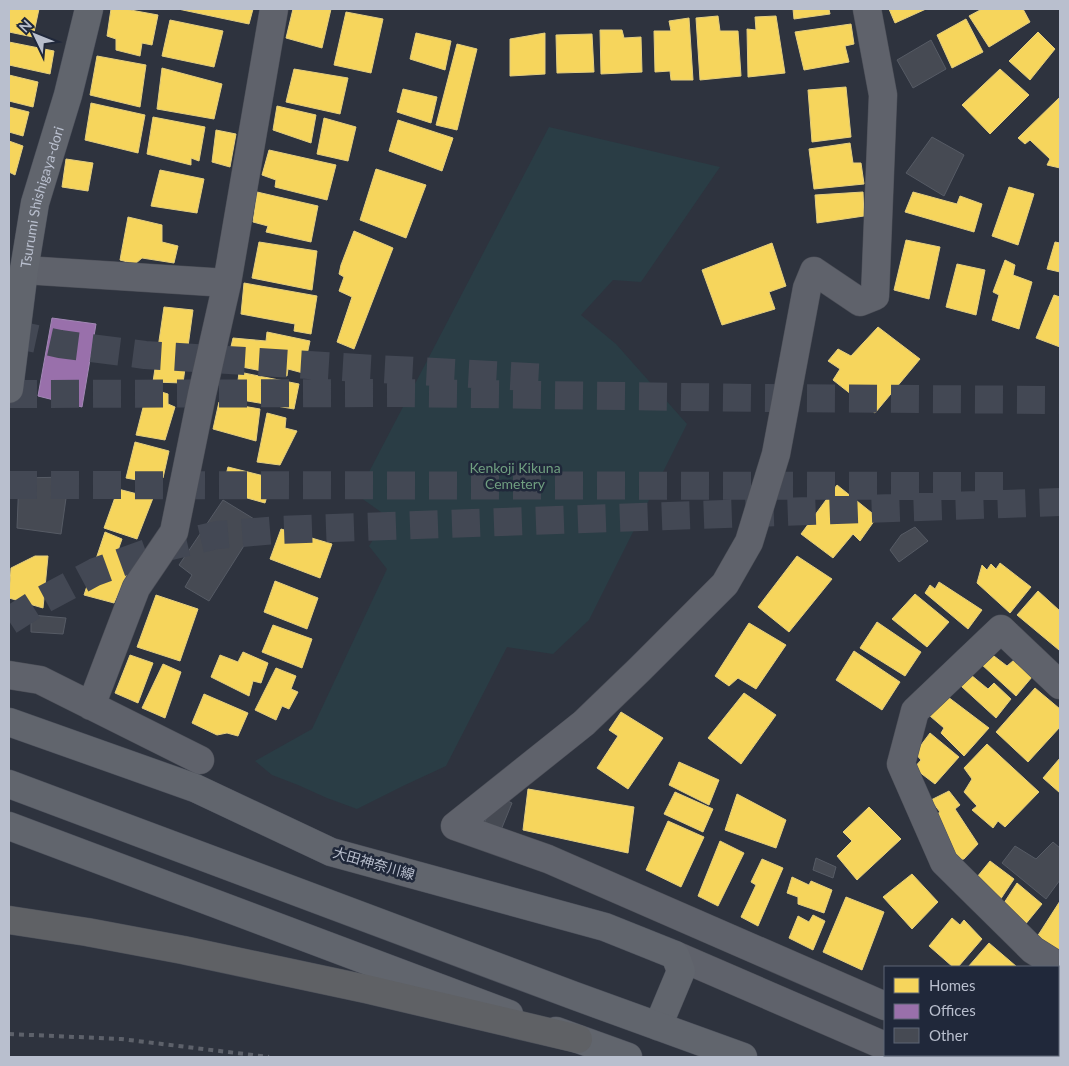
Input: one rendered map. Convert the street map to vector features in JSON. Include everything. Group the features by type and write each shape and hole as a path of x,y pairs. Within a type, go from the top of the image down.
{"highway":[{"path":"9,920 183,950 366,989 578,1039"}],"main road":[{"name":"Tsurumi Shishigaya-dori","path":"9,389 24,270 35,203 68,95 89,9"},
{"name":"大田神奈川線","path":"9,722 195,788 331,852 605,927 675,955"},
{"path":"9,784 743,1057"},
{"path":"9,826 628,1057"},
{"path":"658,1026 681,972 675,955"}],"street":[{"path":"91,706 136,588 174,532 227,283 274,9"},
{"path":"867,9 883,95 875,296 860,302 814,271 807,288 776,454 749,542 725,584 584,723 455,826 548,859 884,1006"},
{"path":"24,270 227,283"},
{"path":"1058,966 1033,950 944,862 901,764 915,711 1001,629 1060,685"},
{"path":"9,675 40,680 200,760"},
{"path":"675,955 884,1046"}],"green space":[{"name":"Kenkoji Kikuna Cemetery","path":"549,127 720,167 641,282 613,280 581,315 616,344 687,424 589,620 553,654 507,647 446,766 357,809 272,775 255,761 312,729 387,569 369,546 388,517 357,495"}],"building: Homes":[{"path":"9,9 39,9 33,37 9,32"},
{"path":"111,9 125,9 158,15 152,45 142,43 140,56 116,50 116,39 107,36"},
{"path":"178,9 253,9 249,24"},
{"path":"293,9 331,9 322,48 286,38"},
{"path":"793,9 829,9 830,14 794,19"},
{"path":"889,9 926,9 895,23"},
{"path":"982,9 1023,9 1030,22 989,47 969,16"},
{"path":"346,12 383,19 371,73 334,65"},
{"path":"718,16 720,31 738,31 741,76 700,80 696,18"},
{"path":"776,16 785,73 748,77 747,29 756,30 755,17"},
{"path":"689,18 693,80 671,80 670,71 655,72 654,31 671,31 669,21"},
{"path":"966,19 983,52 952,68 937,35"},
{"path":"170,20 223,31 214,67 162,56"},
{"path":"851,24 854,44 845,46 849,62 804,70 795,32"},
{"path":"600,30 622,30 624,38 641,37 642,72 601,74"},
{"path":"1038,32 1055,49 1030,80 1009,61"},
{"path":"416,33 451,41 445,70 410,59"},
{"path":"545,33 545,74 510,76 510,39"},
{"path":"592,34 594,72 557,73 556,35"},
{"path":"9,42 54,51 50,74 9,65"},
{"path":"457,44 477,49 457,130 436,125"},
{"path":"97,56 146,65 140,107 90,95"},
{"path":"162,68 222,84 214,119 157,109"},
{"path":"294,69 348,78 340,114 286,102"},
{"path":"1000,69 1029,95 990,134 962,105"},
{"path":"9,75 38,82 33,107 9,101"},
{"path":"846,87 851,137 812,142 808,90"},
{"path":"403,89 437,97 431,123 397,112"},
{"path":"1060,97 1060,168 1047,165 1050,159 1030,140 1025,144 1018,138"},
{"path":"91,103 145,115 138,153 85,140"},
{"path":"277,106 316,115 311,143 273,130"},
{"path":"9,107 29,112 23,136 9,132"},
{"path":"153,117 205,127 199,161 191,158 191,165 147,154"},
{"path":"324,118 356,127 348,161 317,154"},
{"path":"398,120 453,138 442,171 389,151"},
{"path":"216,130 236,134 230,167 212,162"},
{"path":"9,141 23,146 15,175 9,172"},
{"path":"850,143 853,163 861,163 864,184 814,189 809,149"},
{"path":"269,150 336,165 327,200 275,187 276,180 262,175"},
{"path":"66,159 93,163 88,191 62,187"},
{"path":"376,169 426,185 406,238 360,220"},
{"path":"160,170 204,179 197,213 151,206"},
{"path":"1009,187 1034,194 1018,245 992,236"},
{"path":"257,192 318,206 311,242 266,232 268,226 253,222"},
{"path":"863,192 864,216 817,223 815,195"},
{"path":"913,192 957,204 960,196 982,204 974,232 905,212"},
{"path":"128,217 162,225 162,242 178,246 174,263 142,258 135,264 120,260"},
{"path":"354,231 393,248 354,349 337,342 352,297 339,291 344,277 339,274"},
{"path":"906,240 940,247 929,299 894,290"},
{"path":"259,242 317,251 312,290 252,278"},
{"path":"1055,242 1060,243 1060,272 1047,269"},
{"path":"772,243 786,286 769,292 775,309 722,325 702,270"},
{"path":"1005,260 1015,265 1013,275 1032,282 1019,329 992,320 999,295 993,292"},
{"path":"957,264 985,270 976,315 946,307"},
{"path":"244,283 317,296 311,334 294,331 295,324 241,314"},
{"path":"1054,295 1060,297 1060,347 1036,338"},
{"path":"164,307 193,310 183,383 153,382"},
{"path":"878,327 920,359 875,413 833,380 840,369 828,361 838,349 851,356"},
{"path":"267,332 310,341 303,373 288,369 287,376 227,364 233,338 266,341"},
{"path":"239,372 299,384 294,409 236,399"},
{"path":"148,388 168,394 168,404 175,407 165,440 136,435"},
{"path":"219,402 260,409 256,441 213,429"},
{"path":"267,413 286,418 285,428 297,431 280,465 257,462"},
{"path":"135,442 169,451 163,478 150,475 148,482 126,478"},
{"path":"228,467 272,478 265,503 222,491"},
{"path":"837,485 877,517 860,541 853,534 833,558 801,534"},
{"path":"118,489 153,498 137,539 104,528"},
{"path":"281,529 332,544 320,578 270,559"},
{"path":"105,532 122,539 117,553 134,558 114,603 84,595"},
{"path":"35,556 48,556 43,608 9,598 11,568"},
{"path":"797,556 832,579 789,632 758,607"},
{"path":"1000,563 1031,587 1010,613 977,583 982,565 987,570 991,564 996,569"},
{"path":"275,581 318,598 307,629 264,612"},
{"path":"939,582 982,610 968,629 925,593 930,585 935,589"},
{"path":"1038,591 1060,611 1059,650 1017,615"},
{"path":"915,594 949,622 927,647 892,619"},
{"path":"156,595 198,609 180,661 137,647"},
{"path":"877,622 921,652 905,676 860,648"},
{"path":"749,623 786,645 756,689 738,678 729,686 715,676"},
{"path":"273,625 312,639 302,668 262,652"},
{"path":"854,651 900,682 882,710 836,680"},
{"path":"243,652 268,663 261,683 253,681 249,696 211,677 220,655 238,662"},
{"path":"990,653 1007,666 1014,660 1032,677 1016,696 980,663"},
{"path":"130,655 153,663 138,703 115,693"},
{"path":"163,664 181,672 165,718 142,708"},
{"path":"276,668 296,676 291,689 298,692 289,709 282,706 276,720 255,710"},
{"path":"971,675 988,689 994,683 1011,699 996,718 961,686"},
{"path":"1035,688 1060,709 1060,727 1028,762 996,732"},
{"path":"744,693 776,715 741,764 708,738"},
{"path":"204,694 248,713 238,736 227,733 217,735 192,723"},
{"path":"948,697 989,728 964,756 941,733 944,728 930,716"},
{"path":"621,712 663,738 628,789 597,768 618,736 609,730"},
{"path":"930,733 959,757 935,784 914,768 921,760 915,753"},
{"path":"987,744 1039,792 1005,827 998,821 993,828 972,810 977,806 964,792 972,779 964,768"},
{"path":"1060,758 1060,793 1043,778"},
{"path":"679,762 719,780 709,805 669,785"},
{"path":"528,789 634,807 628,853 523,830"},
{"path":"949,791 960,805 955,809 978,844 964,859 955,860 932,818 940,812 931,800"},
{"path":"675,792 713,809 703,832 664,814"},
{"path":"737,794 786,820 776,848 725,830"},
{"path":"869,807 901,839 857,880 837,856 852,841 843,832"},
{"path":"668,821 704,837 681,887 646,870"},
{"path":"720,841 744,853 718,906 698,896"},
{"path":"762,859 783,868 758,926 741,917 756,885 751,882"},
{"path":"990,861 1014,879 998,903 973,882"},
{"path":"912,874 938,902 912,929 883,897"},
{"path":"792,877 809,885 811,881 832,890 824,913 798,904 798,897 787,893"},
{"path":"1017,883 1042,904 1024,926 1000,909"},
{"path":"846,897 884,912 862,970 823,952"},
{"path":"1060,901 1060,959 1035,940"},
{"path":"813,915 825,921 813,950 789,938 798,916 809,922"},
{"path":"952,918 960,925 964,920 982,939 959,966 952,966 929,946"},
{"path":"989,943 1016,966 969,966"},
{"path":"1059,996 1060,996 1059,1022"}],"building: Offices":[{"path":"52,318 96,324 82,407 38,396"}],"building: Other":[{"path":"931,40 946,69 913,88 897,60"},
{"path":"932,137 964,155 944,196 906,173"},
{"path":"69,477 61,534 17,528 19,478"},
{"path":"223,500 259,522 209,601 185,587 192,575 179,565"},
{"path":"915,527 928,541 899,562 890,550 901,535"},
{"path":"31,615 66,618 63,634 31,632"},
{"path":"501,798 512,803 501,830 485,822 490,808"},
{"path":"1053,842 1060,848 1060,880 1046,899 1002,863 1015,846 1036,859"},
{"path":"816,858 836,867 833,878 813,870"}],"tunnel":[{"path":"9,333 60,344 145,355 547,378"},
{"path":"9,394 401,393 1060,400"},
{"path":"9,485 1014,486"},
{"path":"9,621 37,603 95,572 158,549 217,535 278,530 1060,502"}],"railway":[{"path":"9,1034 121,1039 269,1057"}]}
